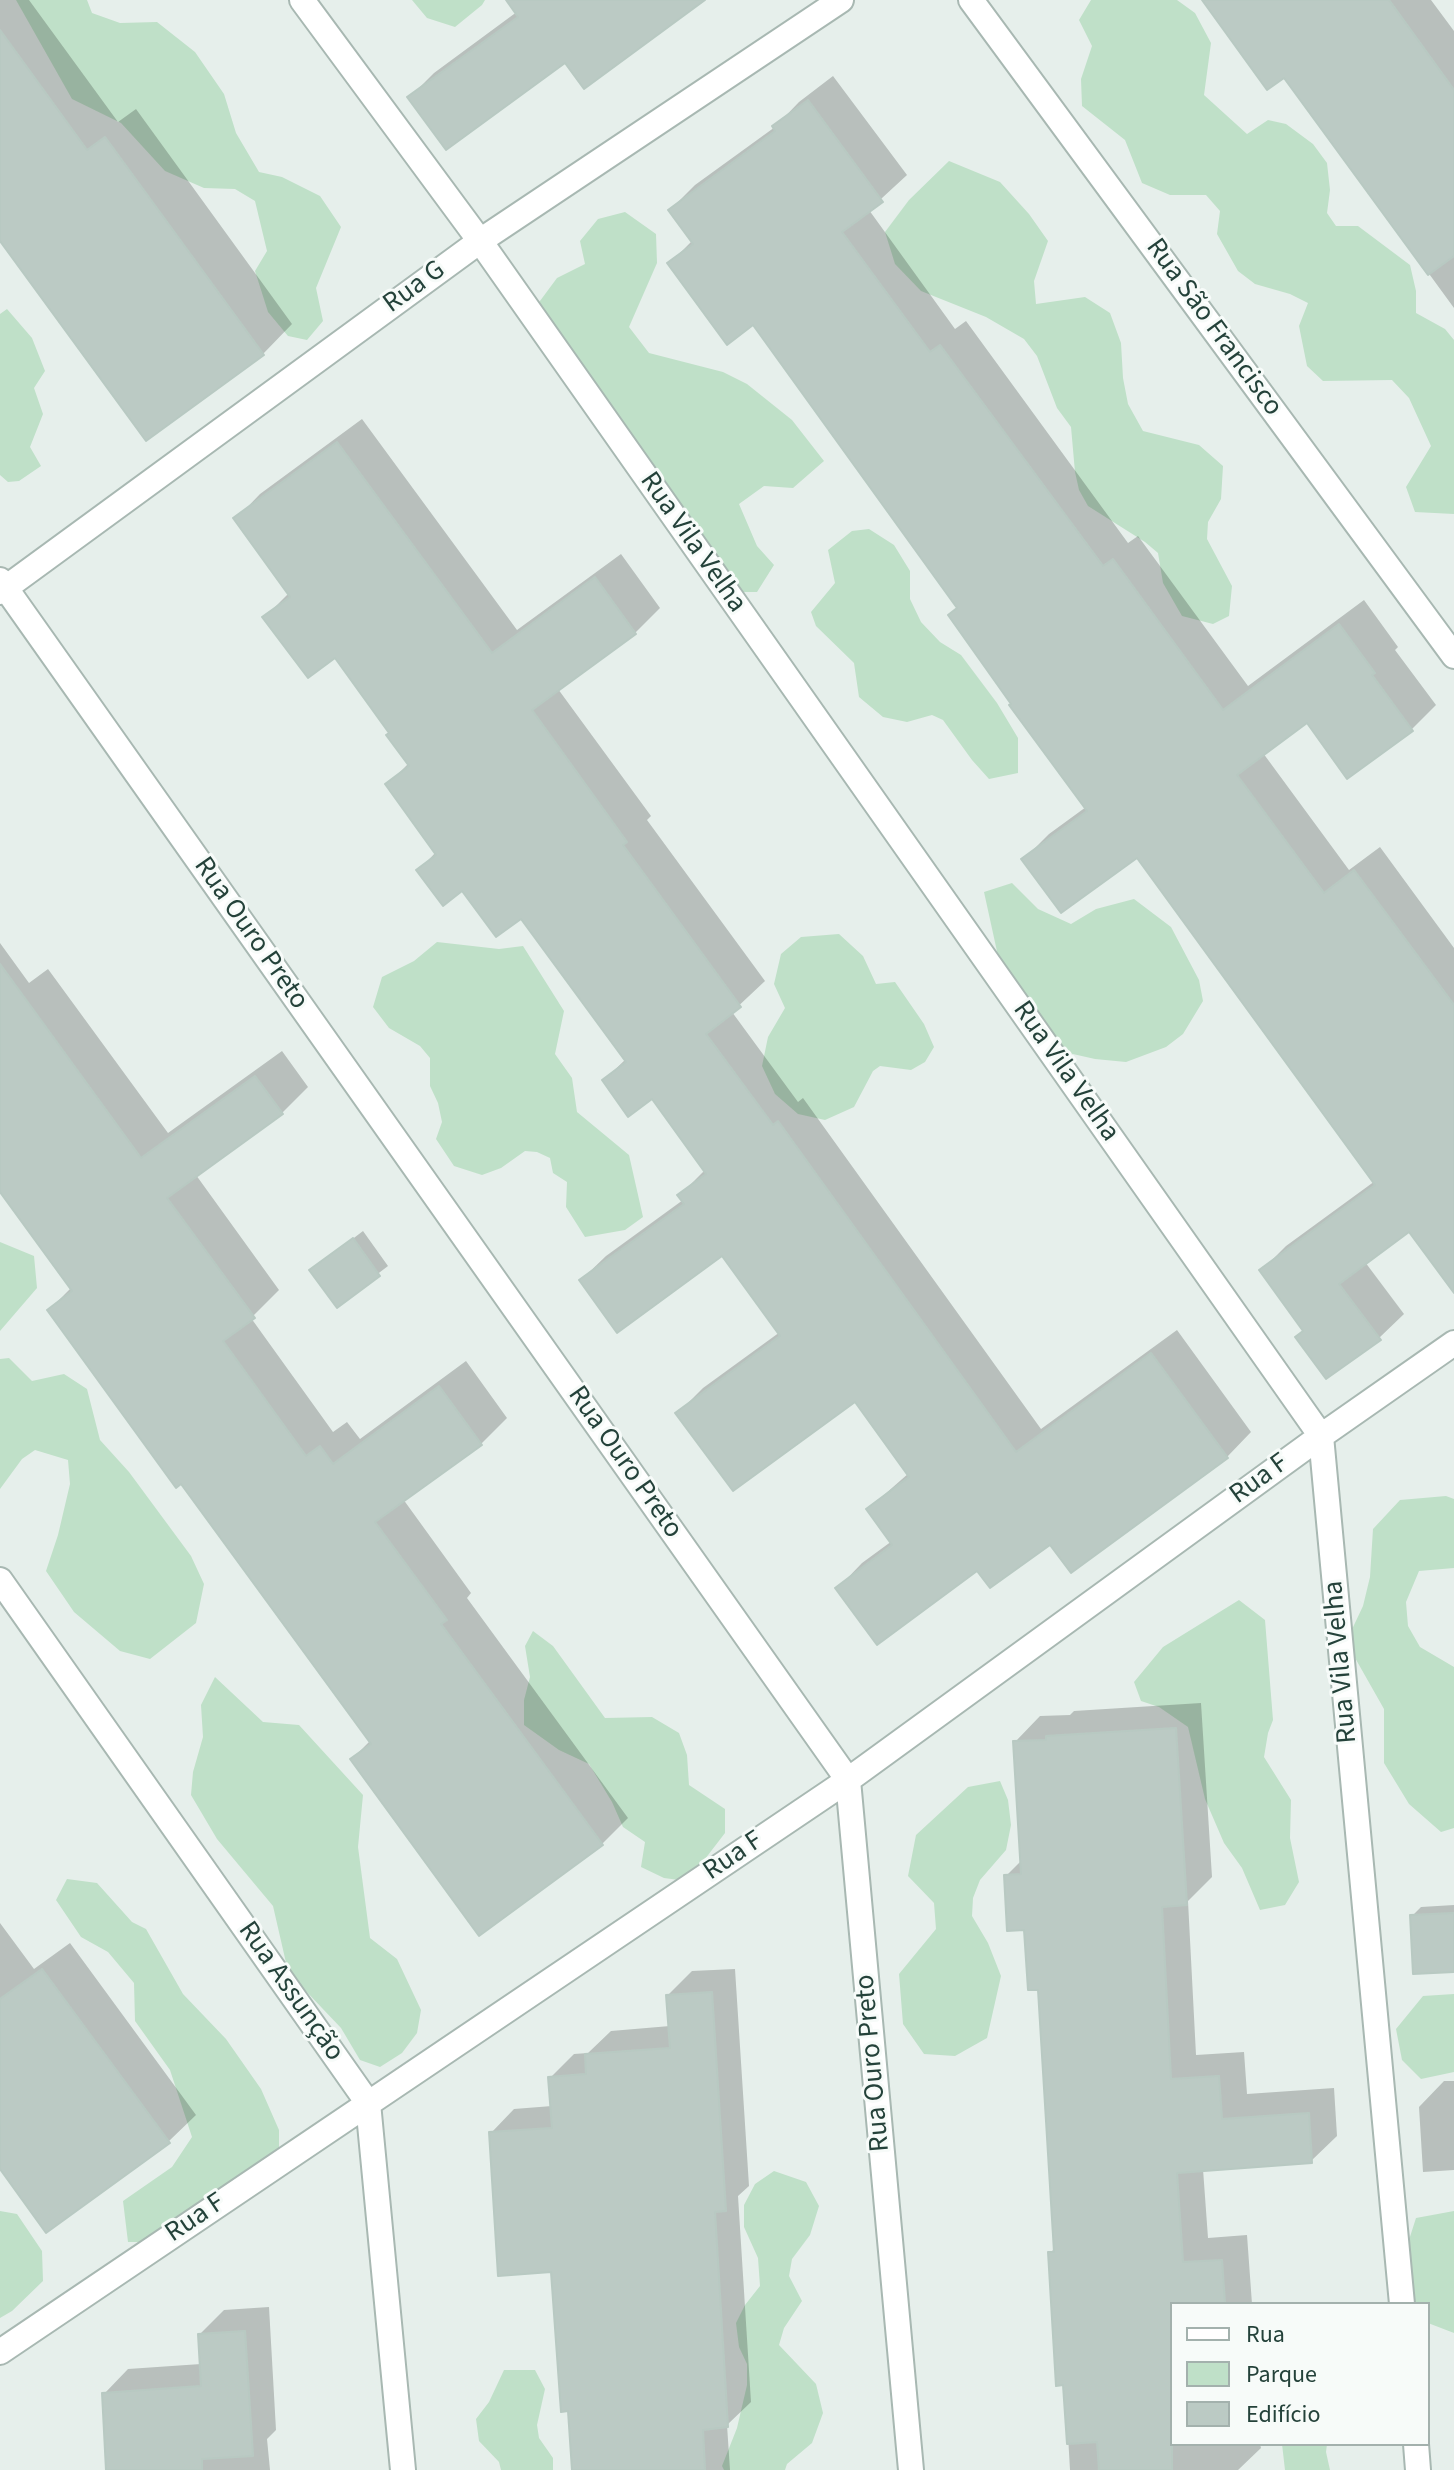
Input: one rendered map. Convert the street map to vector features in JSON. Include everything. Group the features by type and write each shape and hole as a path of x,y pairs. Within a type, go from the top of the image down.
{"street":[{"name":"Rua Vila Velha","path":"302,0 480,241 1321,1436 1402,2302"},
{"name":"Rua G","path":"2,587 480,241 841,0"},
{"name":"Rua São Francisco","path":"971,0 1454,656"},
{"name":"Rua Ouro Preto","path":"2,587 848,1780 911,2470"},
{"name":"Rua F","path":"0,2352 848,1780 1454,1343"},
{"name":"Rua Assunção","path":"0,1580 368,2103 403,2470"},
{"path":"1416,2446 1418,2470"}],"green space":[{"path":"16,0 87,0 92,13 120,23 157,22 195,52 224,94 236,133 259,172 282,177 320,196 341,227 316,288 323,321 307,340 288,336 268,312 255,271 267,251 255,201 235,189 204,188 165,171 121,123 72,99"},
{"path":"412,0 485,0 455,27 427,18"},
{"path":"1091,0 1177,0 1195,13 1211,43 1204,95 1247,134 1268,120 1286,124 1313,144 1327,163 1330,190 1327,213 1336,226 1358,226 1410,265 1416,291 1416,313 1445,329 1454,340 1454,514 1415,512 1406,487 1431,446 1409,398 1392,380 1323,381 1307,366 1299,326 1308,303 1255,284 1238,271 1217,234 1220,211 1206,195 1170,195 1142,183 1125,140 1082,106 1081,79 1092,46 1079,20"},
{"path":"949,161 1000,182 1048,241 1034,281 1036,304 1085,297 1110,313 1121,343 1128,404 1143,431 1199,445 1223,466 1221,499 1208,522 1207,539 1232,586 1229,616 1213,624 1182,616 1163,583 1158,553 1088,506 1079,490 1075,472 1071,427 1057,408 1037,356 1024,339 986,317 921,291 895,264 885,232 909,200"},
{"path":"625,212 656,234 657,263 629,327 649,353 723,372 747,384 792,420 824,461 793,488 764,486 739,504 757,546 774,565 757,592 736,592 537,305 557,278 585,264 580,241 598,219"},
{"path":"7,309 32,338 45,371 34,388 43,414 30,447 41,466 19,481 8,482 0,475 0,314"},
{"path":"869,529 894,545 910,571 910,599 921,622 940,642 961,655 997,703 1018,738 1018,773 989,779 943,720 932,715 907,722 883,717 859,697 854,663 816,626 811,612 835,583 828,550 852,531"},
{"path":"1012,883 1038,909 1071,924 1096,909 1134,899 1171,927 1199,980 1203,1001 1183,1034 1166,1047 1126,1062 1064,1052 1012,990 998,956 984,892"},
{"path":"839,934 863,956 876,984 895,982 924,1024 934,1047 925,1062 911,1070 880,1066 873,1071 854,1107 825,1120 798,1114 775,1094 762,1066 768,1037 785,1008 774,984 781,954 801,937"},
{"path":"437,942 499,949 523,946 564,1011 555,1054 572,1078 577,1112 629,1155 643,1217 625,1230 585,1237 566,1207 567,1182 553,1173 550,1158 525,1151 501,1168 482,1175 454,1166 436,1139 442,1122 430,1086 430,1058 420,1046 389,1028 373,1007 382,977 414,961"},
{"path":"0,1242 34,1256 37,1288 0,1331"},
{"path":"9,1358 32,1381 64,1374 87,1389 100,1440 129,1472 191,1556 204,1584 196,1623 150,1659 120,1651 74,1612 46,1571 70,1484 68,1460 35,1450 22,1459 0,1489 0,1359"},
{"path":"1446,1496 1454,1499 1454,1568 1419,1571 1406,1602 1408,1626 1420,1647 1454,1667 1454,1828 1441,1832 1409,1804 1384,1763 1384,1709 1346,1642 1363,1606 1370,1577 1373,1529 1400,1500"},
{"path":"1239,1600 1265,1620 1273,1720 1264,1757 1291,1800 1290,1838 1299,1882 1285,1905 1260,1910 1242,1868 1224,1843 1205,1799 1188,1727 1159,1707 1141,1701 1134,1682 1163,1647"},
{"path":"533,1631 553,1646 605,1718 652,1717 679,1733 687,1755 689,1785 725,1809 725,1833 705,1859 679,1880 664,1878 641,1867 645,1842 623,1827 589,1764 559,1750 524,1725 524,1700 530,1677 525,1646"},
{"path":"215,1677 263,1722 299,1725 363,1795 358,1847 370,1938 397,1959 421,2010 417,2033 402,2053 380,2067 360,2060 341,2028 287,1967 273,1906 217,1839 191,1795 193,1772 203,1737 201,1705"},
{"path":"1000,1781 1008,1800 1011,1825 1006,1850 980,1880 973,1898 972,1916 988,1943 1001,1976 987,2038 955,2056 924,2054 903,2024 899,1974 936,1929 934,1903 908,1876 916,1835 968,1787"},
{"path":"67,1879 97,1883 132,1922 146,1929 183,1994 226,2039 261,2089 279,2130 279,2179 163,2242 128,2242 123,2201 172,2167 192,2137 170,2070 135,2021 134,1983 108,1952 81,1937 56,1900"},
{"path":"1454,1994 1454,2072 1421,2079 1402,2060 1396,2029 1423,1996"},
{"path":"774,2171 806,2182 819,2206 810,2235 792,2259 789,2276 802,2301 784,2328 779,2345 816,2384 823,2413 812,2443 787,2464 785,2470 724,2470 722,2466 737,2428 747,2385 747,2364 739,2347 736,2323 760,2286 758,2258 744,2227 744,2205 755,2184"},
{"path":"0,2211 17,2214 42,2251 43,2281 12,2311 0,2318"},
{"path":"1454,2211 1454,2333 1430,2324 1430,2302 1412,2302 1408,2243 1416,2218"},
{"path":"504,2370 535,2370 545,2389 537,2425 539,2438 553,2458 553,2470 501,2470 499,2462 479,2441 476,2419 489,2402"},
{"path":"1282,2446 1327,2446 1330,2470 1285,2470"}],"building":[{"path":"506,0 705,0 584,89 565,63 446,150 407,97 518,17"},
{"path":"1202,0 1389,0 1454,90 1454,256 1428,275 1284,78 1267,90"},
{"path":"0,30 87,150 105,137 264,355 146,441 0,241"},
{"path":"808,100 883,202 842,232 930,352 940,345 1103,566 1113,559 1223,710 1339,624 1413,731 1347,779 1307,723 1237,775 1324,893 1354,870 1454,1005 1454,1293 1409,1232 1339,1284 1381,1340 1326,1379 1295,1337 1303,1331 1259,1270 1375,1185 1137,858 1061,913 1021,859 1087,811 948,615 957,608 753,325 727,345 667,263 693,244 668,210 775,131 772,126"},
{"path":"337,442 492,653 595,577 636,634 532,710 627,842 623,845 741,1007 706,1034 773,1125 778,1121 1016,1452 1151,1353 1228,1458 1071,1573 1050,1545 990,1588 977,1571 877,1645 835,1588 892,1545 866,1509 909,1477 855,1402 733,1491 675,1413 780,1336 722,1256 617,1333 579,1280 684,1204 677,1195 706,1174 652,1099 628,1117 602,1080 626,1062 521,919 496,937 462,891 443,906 416,870 436,855 385,784 409,766 386,735 389,733 335,658 308,678 262,617 290,597 233,518"},
{"path":"0,964 141,1158 255,1076 283,1114 167,1198 255,1318 223,1341 306,1456 320,1446 333,1464 439,1386 482,1445 375,1522 447,1620 441,1624 603,1845 479,1936 350,1759 371,1744 181,1484 176,1488 47,1310 72,1291 0,1192"},
{"path":"353,1238 380,1276 337,1308 309,1270"},
{"path":"1176,1728 1187,1905 1162,1907 1171,2079 1219,2076 1222,2119 1309,2113 1312,2163 1177,2173 1183,2262 1222,2260 1225,2302 1170,2302 1172,2470 1099,2470 1097,2442 1067,2444 1063,2385 1056,2386 1048,2252 1054,2252 1038,1990 1028,1990 1024,1930 1007,1931 1004,1875 1021,1874 1013,1741 1046,1740 1046,1736"},
{"path":"1454,1913 1454,1972 1413,1974 1410,1915"},
{"path":"42,1969 170,2143 46,2233 0,2169 0,1999"},
{"path":"712,1992 726,2211 715,2212 728,2427 703,2430 705,2470 572,2470 568,2411 561,2412 551,2272 498,2276 489,2132 552,2128 548,2077 586,2074 585,2054 670,2048 666,1995"},
{"path":"245,2331 253,2456 202,2459 202,2470 106,2470 102,2393 201,2386 198,2334"}]}
